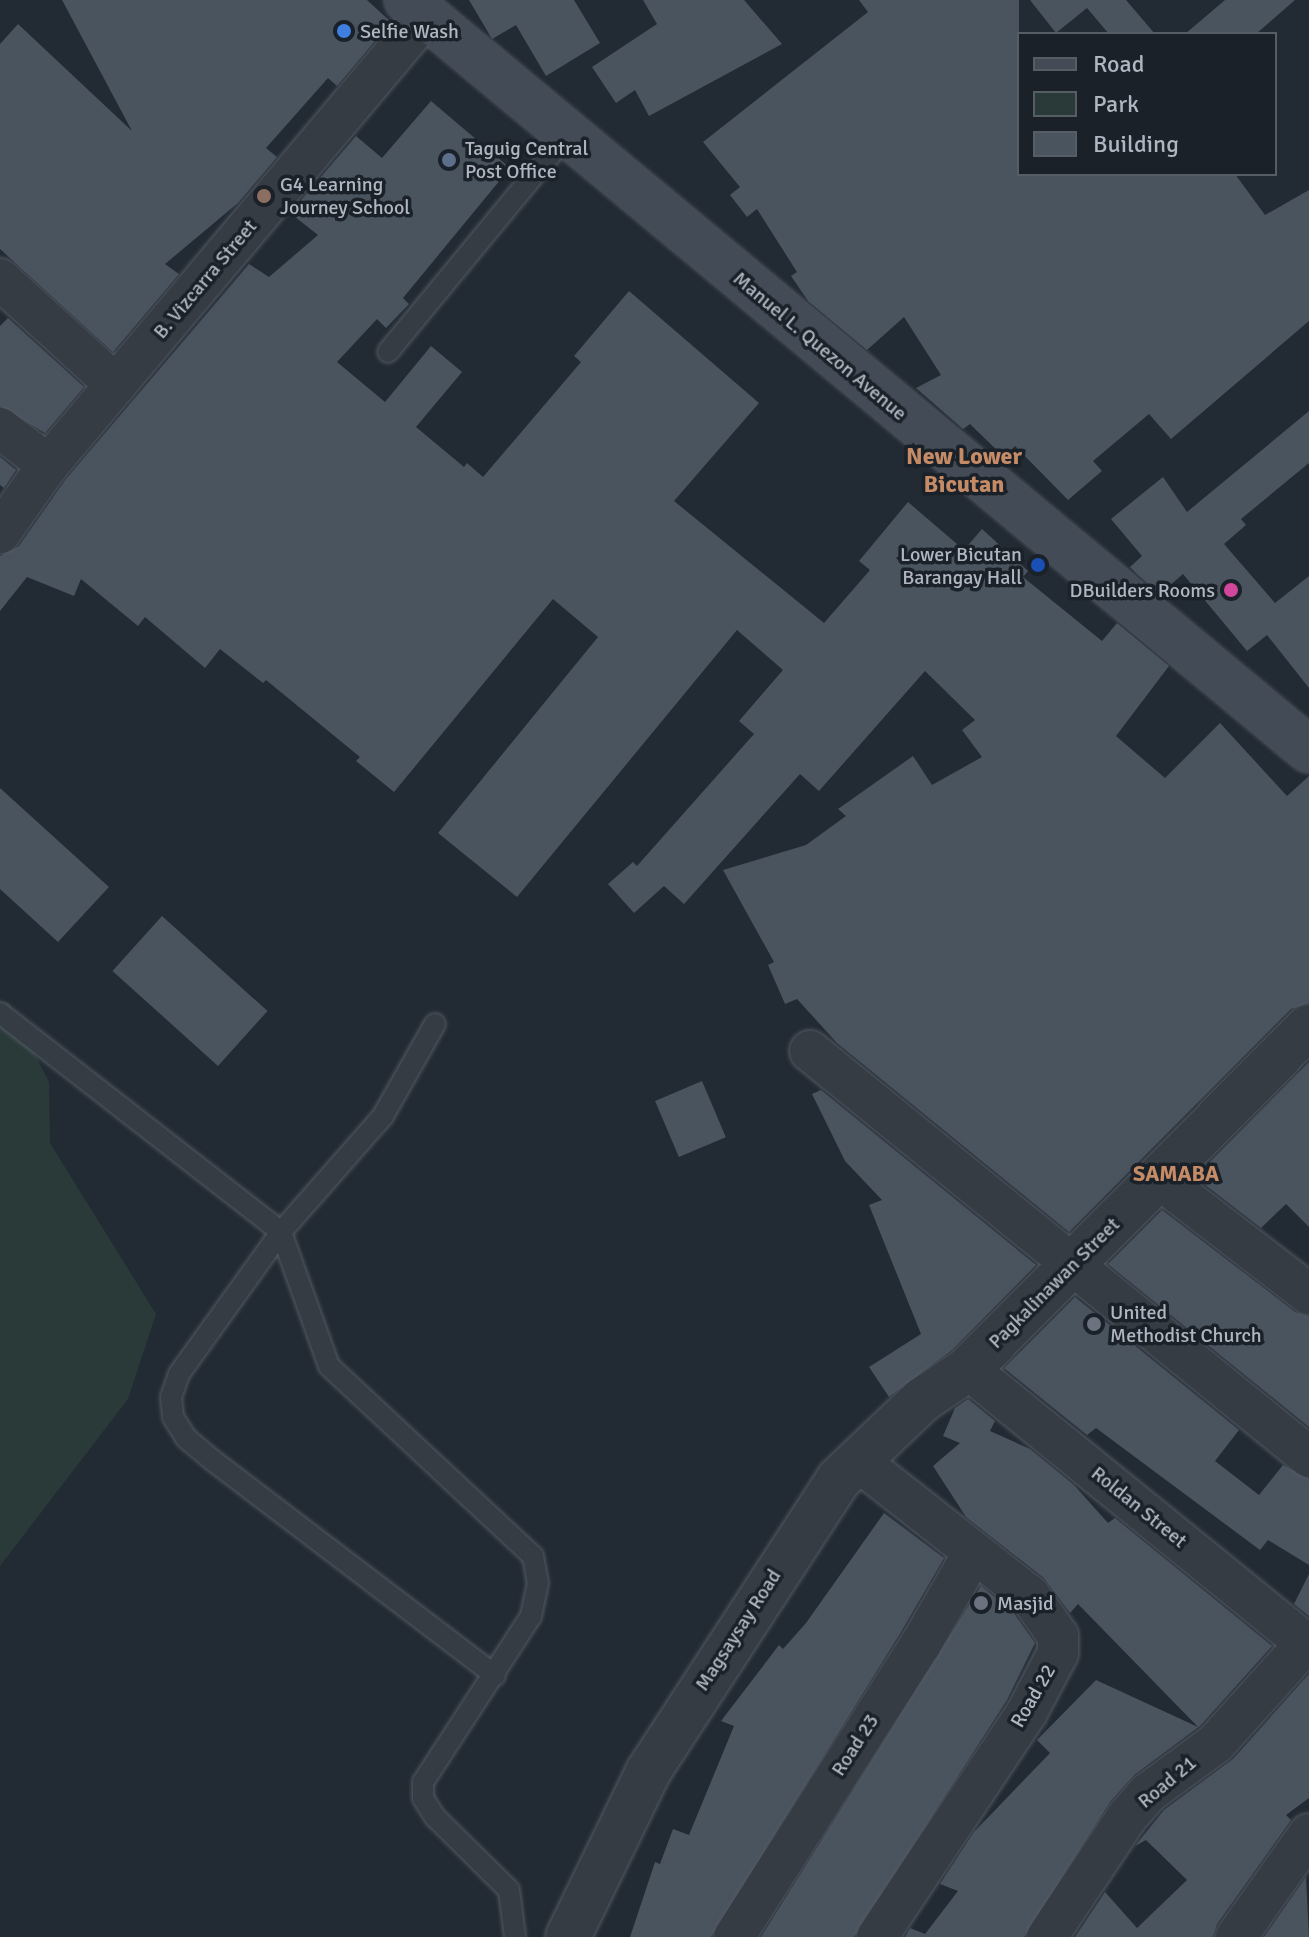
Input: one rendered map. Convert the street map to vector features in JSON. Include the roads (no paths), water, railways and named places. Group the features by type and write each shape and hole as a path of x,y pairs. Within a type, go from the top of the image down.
{"main road":[{"name":"Manuel L. Quezon Avenue","path":"416,8 566,136 1309,750"}],"street":[{"name":"B. Vizcarra Street","path":"0,533 48,465 116,385 416,8"},
{"path":"0,280 116,385"},
{"path":"0,428 48,465"},
{"name":"Pagkalinawan Street","path":"968,1369 1309,1027"},
{"path":"810,1051 1309,1457"},
{"path":"1157,1177 1309,1294"},
{"name":"Magsaysay Road","path":"568,1937 648,1772 793,1544 857,1460 922,1400 968,1369"},
{"name":"Roldan Street","path":"968,1369 1307,1644"},
{"name":"Road 22","path":"857,1460 1030,1596 1051,1620 1058,1653 1027,1712 877,1937"},
{"name":"Road 23","path":"734,1937 974,1552"},
{"name":"Road 21","path":"1047,1937 1127,1817 1148,1793 1216,1743 1307,1644"},
{"path":"1236,1937 1309,1834"}],"lane":[{"path":"388,352 566,136"},
{"path":"0,1013 281,1232 329,1366 533,1556 538,1583 531,1616 495,1675 462,1717 423,1782 423,1798 509,1890 515,1937"},
{"path":"435,1024 383,1116 281,1232 179,1374 171,1397 173,1417 186,1438 495,1675"}],"place":[{"name":"Selfie Wash","path":"344,31"},
{"name":"Taguig Central Post Office","path":"449,160"},
{"name":"G4 Learning Journey School","path":"264,196"},
{"name":"Lower Bicutan Barangay Hall","path":"1038,565"},
{"name":"DBuilders Rooms","path":"1231,590"},
{"name":"United Methodist Church","path":"1094,1324"},
{"name":"Masjid","path":"981,1603"}],"district":[{"name":"New Lower Bicutan","path":"964,471"},
{"name":"SAMABA","path":"1176,1174"}]}
